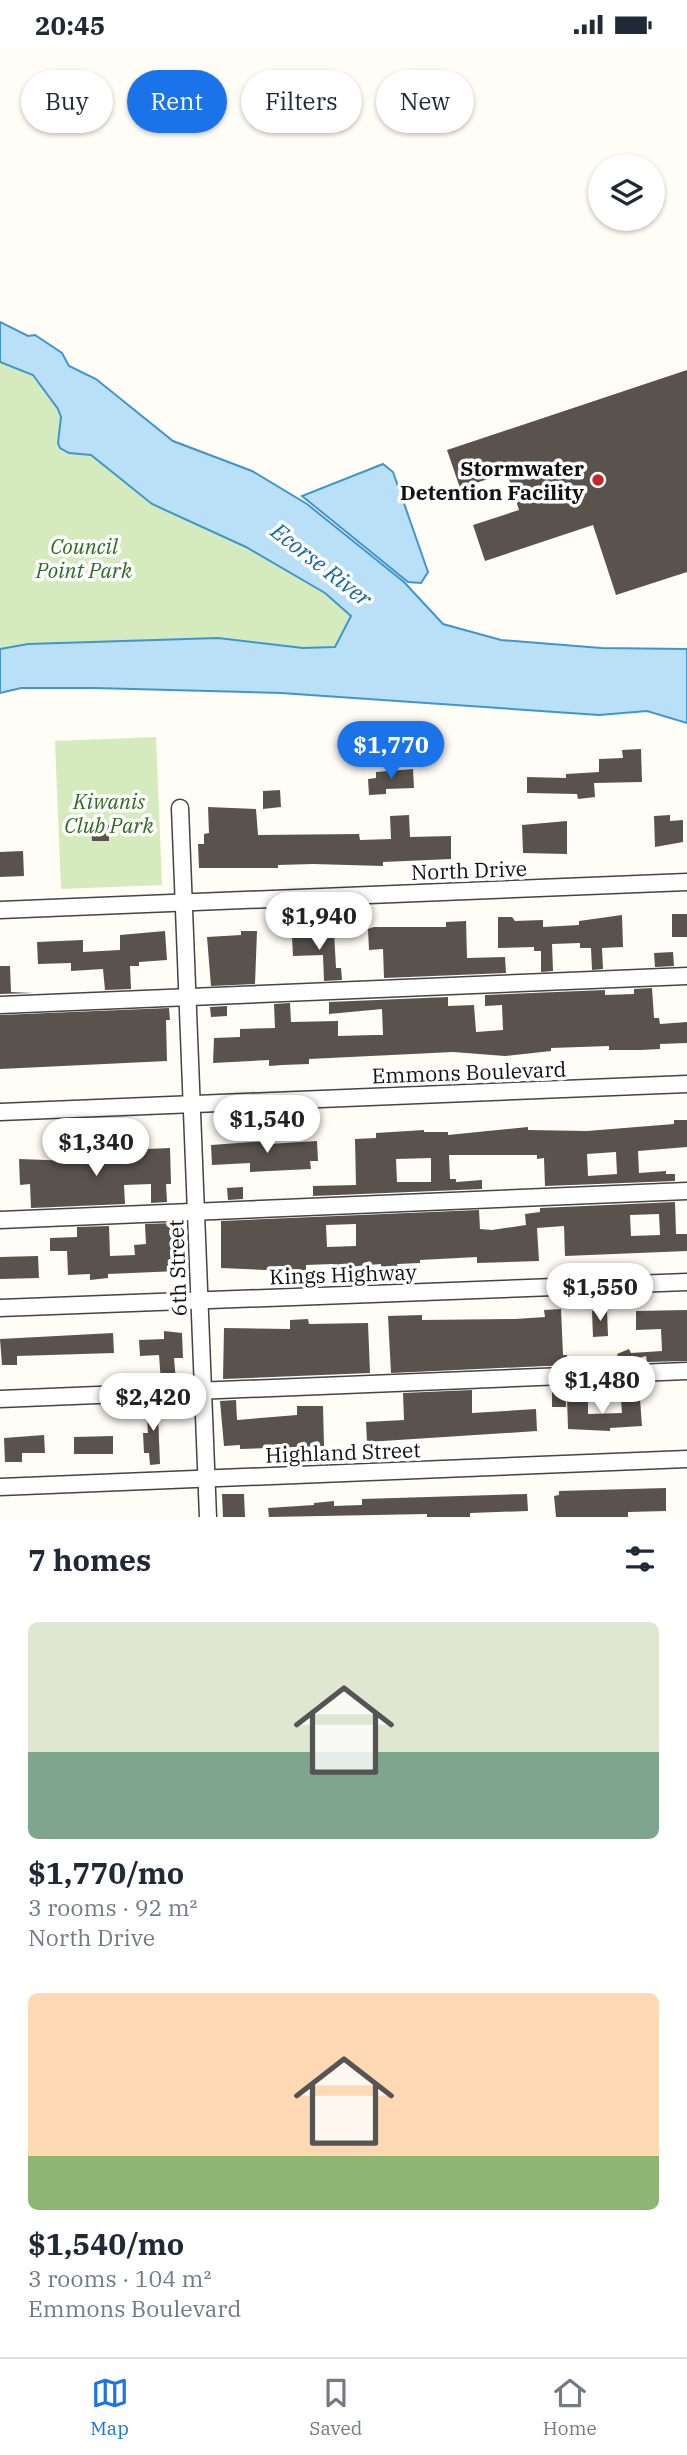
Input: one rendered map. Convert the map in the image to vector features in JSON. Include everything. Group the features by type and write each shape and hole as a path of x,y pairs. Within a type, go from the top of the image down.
{"street":[{"name":"6th Street","path":"180,808 208,1517"},
{"name":"North Drive","path":"0,911 687,882"},
{"path":"0,1005 687,976"},
{"name":"Emmons Boulevard","path":"0,1112 687,1084"},
{"path":"0,1220 687,1191"},
{"name":"Kings Highway","path":"0,1308 687,1282"},
{"path":"0,1399 687,1371"},
{"name":"Highland Street","path":"0,1487 687,1459"}],"green space":[{"name":"Council Point Park","path":"0,334 69,366 91,455 152,504 246,547 325,593 351,616 335,647 303,648 218,638 28,644 0,649"},
{"name":"Kiwanis Club Park","path":"156,737 162,885 61,889 55,741"}],"water":[{"name":"Ecorse River","path":"0,322 28,336 35,335 62,353 69,366 96,379 173,441 252,471 307,504 404,582 443,624 501,640 601,648 687,649 687,723 647,711 599,715 281,693 21,688 0,693 0,649 28,644 218,638 303,648 335,647 351,616 325,593 246,547 152,504 91,455 69,453 60,448 58,443 61,417 58,409 33,375 0,362"},
{"path":"383,464 393,472 428,572 421,583 408,582 302,496"}],"building":[{"name":"Stormwater Detention Facility","path":"687,370 687,572 616,595 593,525 485,561 473,525 519,510 507,473 460,488 447,450"},
{"path":"641,749 642,782 594,783 595,797 578,799 577,794 527,793 527,777 566,778 566,774 599,772 599,759 623,758 622,750"},
{"path":"413,769 414,788 386,789 386,794 369,795 368,779 376,778 376,772"},
{"path":"280,790 281,807 263,809 263,791"},
{"path":"208,807 256,809 258,835 359,834 360,840 391,839 390,816 409,815 410,837 451,836 451,859 383,862 383,866 313,864 278,865 278,868 199,868 198,844 204,844 204,834 209,833"},
{"path":"670,815 670,821 683,820 683,842 655,847 654,816"},
{"path":"567,821 567,854 523,853 522,825"},
{"path":"91,825 109,825 109,841 92,841"},
{"path":"23,851 24,876 0,877 0,852"},
{"path":"672,914 687,914 687,937 672,937"},
{"path":"622,915 623,947 602,948 603,969 592,970 591,948 580,948 580,943 552,944 553,971 541,972 541,951 534,951 534,947 498,948 498,917 512,917 515,921 543,920 543,927 579,925 579,921"},
{"path":"466,921 467,958 505,957 506,973 384,978 383,949 369,950 368,929 374,927 446,927 446,922"},
{"path":"165,931 167,960 139,962 139,966 130,966 131,989 105,990 103,969 71,971 71,963 38,964 37,942 83,940 83,952 120,950 120,935"},
{"path":"241,931 257,931 255,984 211,986 207,937 241,935"},
{"path":"334,932 336,968 341,968 342,980 324,981 323,955 293,956 292,936"},
{"path":"673,952 674,966 655,967 654,953"},
{"path":"0,966 10,966 11,992 34,993 0,994"},
{"path":"652,988 654,1018 659,1018 660,1024 687,1022 687,1043 660,1044 660,1049 641,1050 609,1050 609,1046 551,1048 551,1051 505,1056 453,1052 309,1059 309,1064 269,1066 269,1060 213,1063 214,1038 240,1037 240,1029 275,1028 274,1004 290,1003 291,1022 338,1021 338,1036 383,1035 382,1009 329,1014 329,1002 448,997 448,1006 474,1005 476,1032 503,1030 502,1005 485,1006 485,995 605,990 605,995 634,994 634,989"},
{"path":"227,1006 227,1016 211,1017 210,1007"},
{"path":"169,1008 170,1020 166,1020 167,1061 0,1069 0,1015"},
{"path":"674,1120 687,1120 687,1147 638,1151 639,1173 666,1171 666,1174 675,1174 675,1181 545,1186 544,1158 537,1159 537,1155 449,1155 450,1179 456,1179 456,1182 482,1180 482,1189 313,1196 313,1186 356,1185 355,1139 376,1138 376,1133 424,1130 448,1132 448,1135 528,1127 528,1130 587,1131 674,1124","holes":["616,1152 617,1174 588,1176 587,1154","431,1158 431,1182 397,1182 396,1159"]},
{"path":"268,1141 269,1144 317,1141 318,1161 310,1161 311,1169 250,1172 250,1163 212,1165 211,1145"},
{"path":"170,1148 171,1184 166,1184 167,1202 151,1203 151,1184 124,1185 125,1204 31,1208 30,1184 20,1185 19,1159 73,1161 73,1156 124,1155 123,1150"},
{"path":"243,1187 243,1199 228,1200 227,1188"},
{"path":"675,1202 676,1234 687,1234 687,1251 565,1256 564,1226 537,1228 539,1261 477,1263 477,1257 420,1260 420,1263 397,1264 398,1268 381,1269 381,1264 334,1268 333,1264 306,1265 306,1270 287,1271 221,1268 221,1221 479,1210 480,1229 492,1230 526,1225 525,1214 540,1212 540,1208","holes":["659,1214 660,1235 631,1236 630,1215","356,1224 356,1246 327,1247 326,1225"]},
{"path":"174,1223 178,1271 108,1274 108,1278 90,1280 90,1274 68,1275 67,1251 50,1251 50,1238 77,1237 77,1227 109,1226 110,1256 135,1255 134,1245 146,1244 145,1224"},
{"path":"38,1256 39,1278 0,1279 0,1257"},
{"path":"561,1309 563,1355 567,1355 568,1365 391,1373 388,1316 422,1315 422,1320 515,1319 545,1317 544,1310"},
{"path":"607,1310 608,1336 593,1337 592,1311"},
{"path":"687,1310 687,1361 647,1362 646,1356 621,1363 617,1354 629,1349 631,1353 662,1351 661,1329 636,1330 636,1311"},
{"path":"308,1319 309,1324 368,1323 370,1373 223,1379 224,1328 290,1329 290,1320"},
{"path":"164,1331 182,1333 183,1358 174,1358 176,1381 161,1382 159,1355 140,1356 139,1340 164,1339"},
{"path":"113,1333 114,1353 17,1356 17,1365 2,1365 0,1339"},
{"path":"565,1386 566,1407 552,1407 552,1390"},
{"path":"472,1390 472,1413 536,1409 537,1431 367,1442 366,1422 404,1420 403,1393"},
{"path":"567,1397 588,1397 588,1414 622,1413 621,1400 640,1399 642,1426 610,1428 610,1431 568,1429"},
{"path":"236,1400 237,1420 297,1415 297,1406 323,1406 324,1446 240,1449 240,1445 224,1446 220,1401"},
{"path":"163,1403 164,1415 158,1415 160,1464 150,1465 149,1453 144,1453 143,1433 148,1433 146,1404"},
{"path":"44,1435 45,1453 22,1453 22,1462 5,1462 4,1438"},
{"path":"113,1436 113,1454 74,1454 74,1437"},
{"path":"666,1488 666,1511 628,1512 628,1517 556,1517 554,1496 559,1495 559,1491"},
{"path":"222,1494 244,1494 245,1517 223,1517"},
{"path":"527,1494 528,1511 470,1513 470,1517 427,1517 427,1514 269,1517 268,1508 334,1501 334,1506 362,1505 362,1499"}],"place":[{"name":"Stormwater Detention Facility","path":"598,480"}]}
